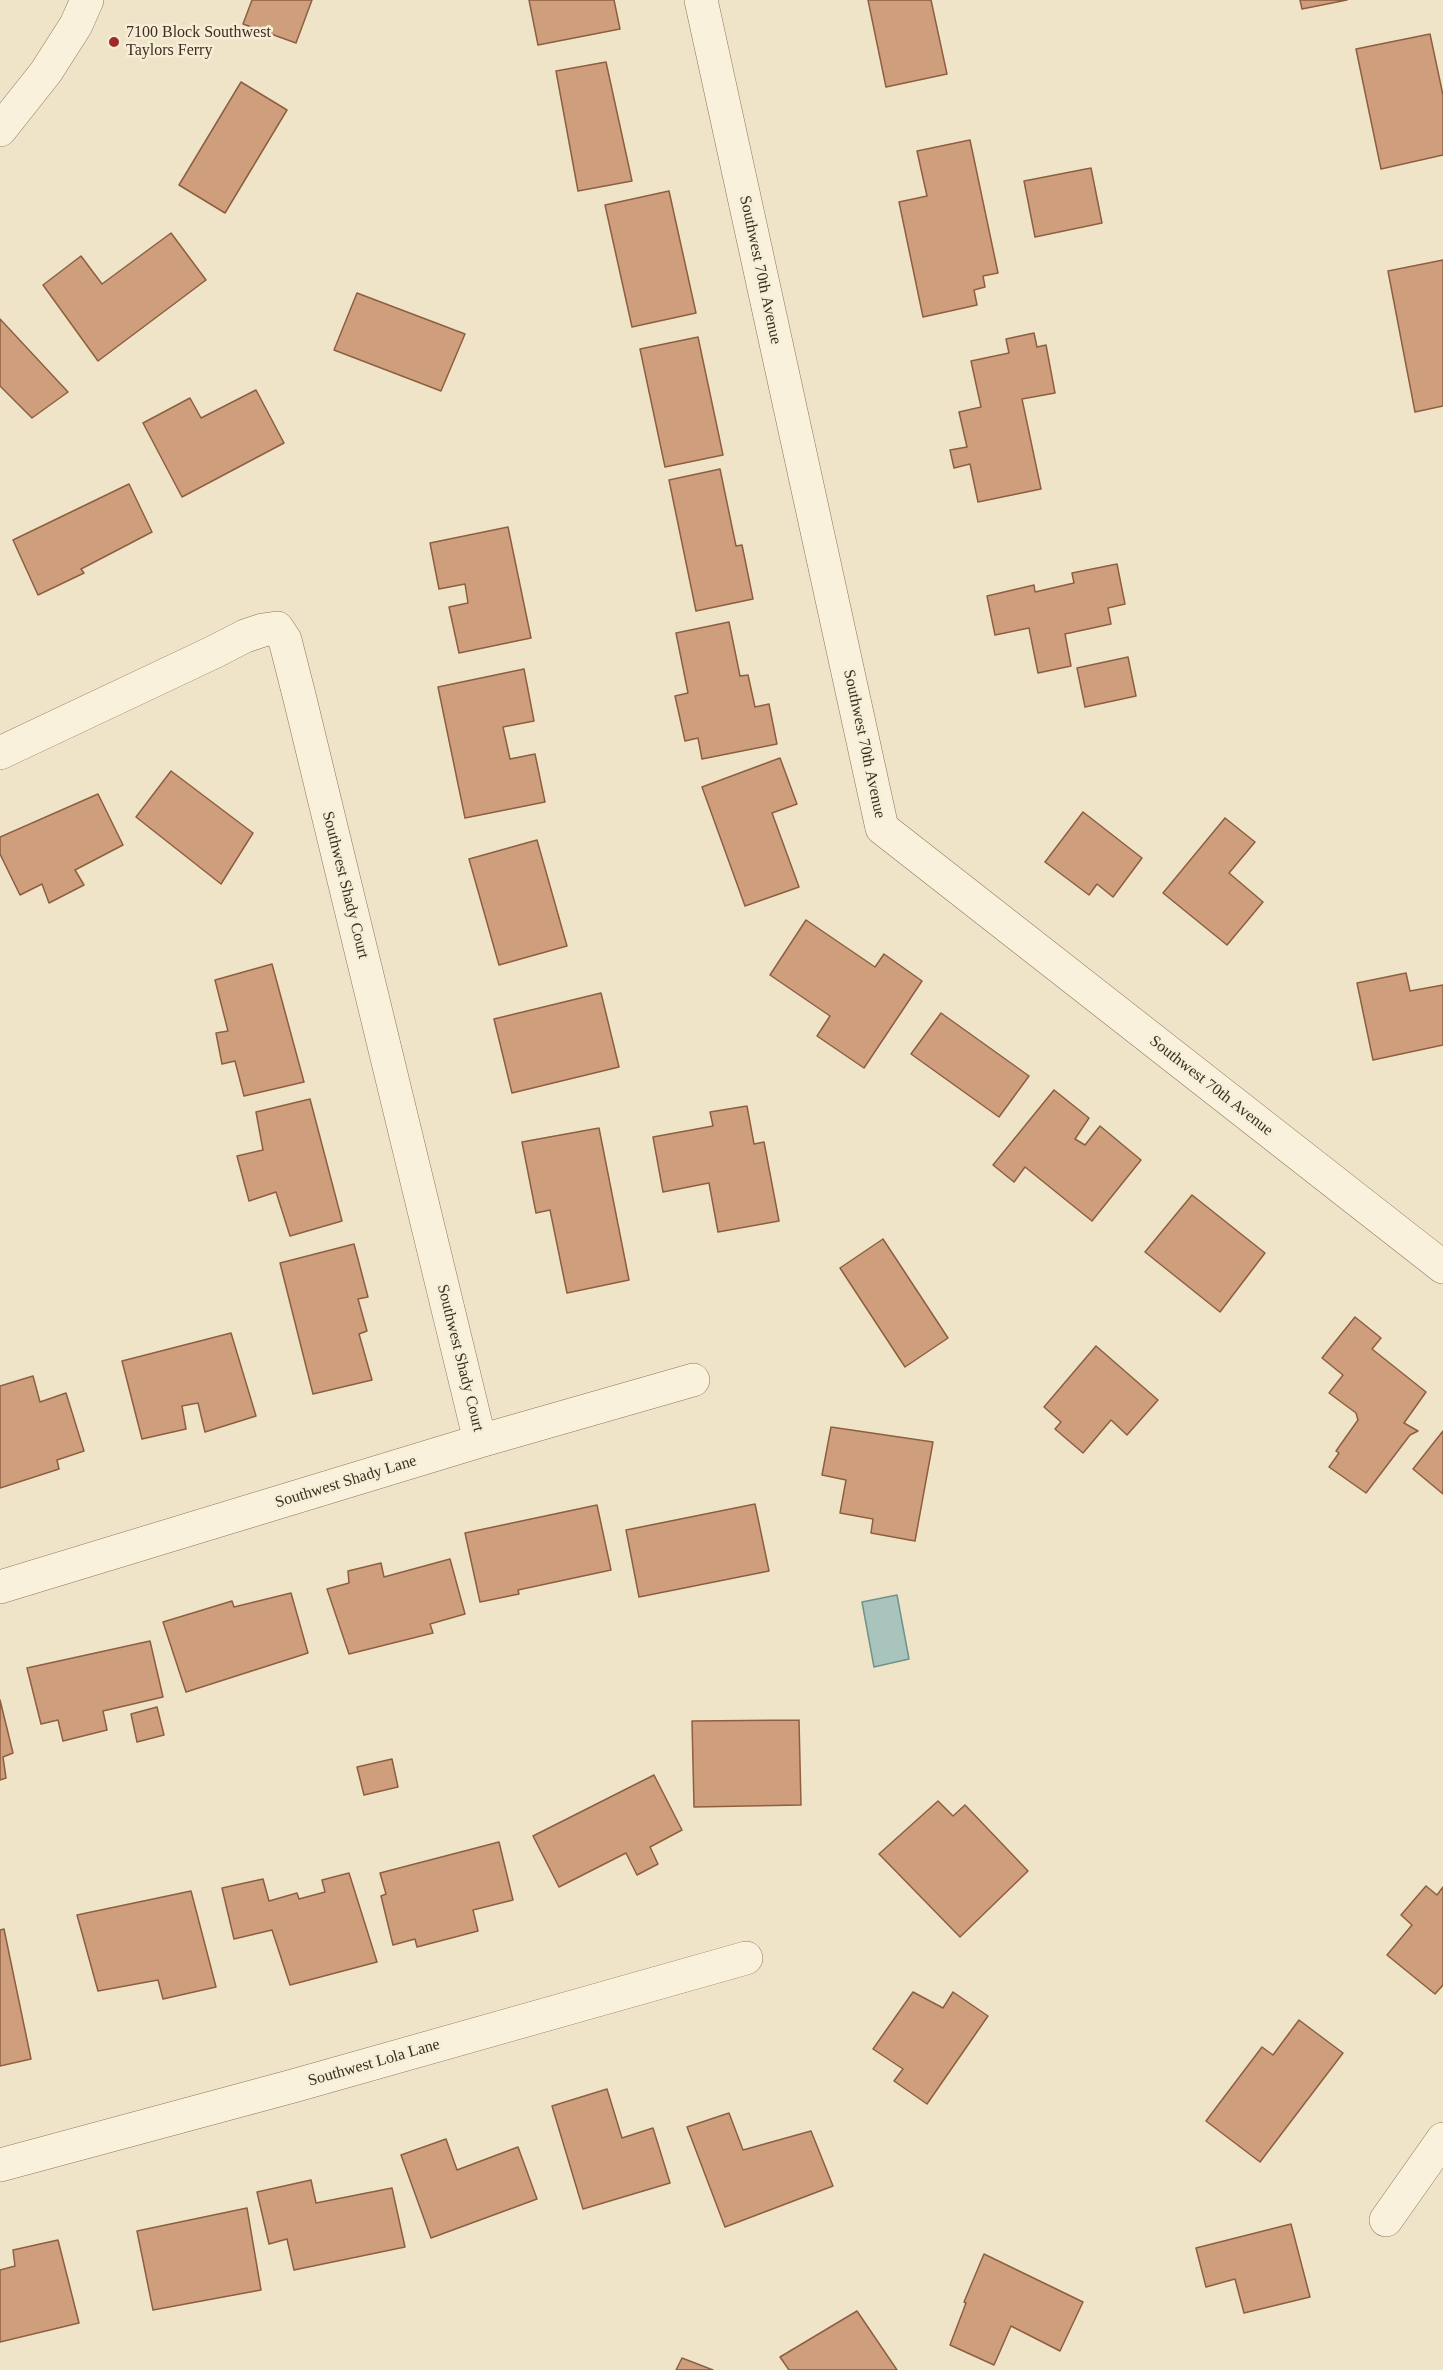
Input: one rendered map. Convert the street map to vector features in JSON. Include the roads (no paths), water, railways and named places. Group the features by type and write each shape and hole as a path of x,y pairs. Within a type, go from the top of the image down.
{"street":[{"path":"0,130 46,72 76,25 87,0"},
{"name":"Southwest 70th Avenue","path":"701,0 882,828 1443,1267"},
{"name":"Southwest Shady Court","path":"0,753 245,636 277,628 285,640 300,699 480,1441"},
{"name":"Southwest Shady Lane","path":"0,1587 480,1441 693,1380"},
{"name":"Southwest Lola Lane","path":"0,2165 293,2086 746,1958"},
{"path":"1386,2220 1443,2139"}],"water":[{"path":"897,1595 909,1659 874,1667 862,1602"}],"place":[{"name":"7100 Block Southwest Taylors Ferry","path":"114,42"}]}
